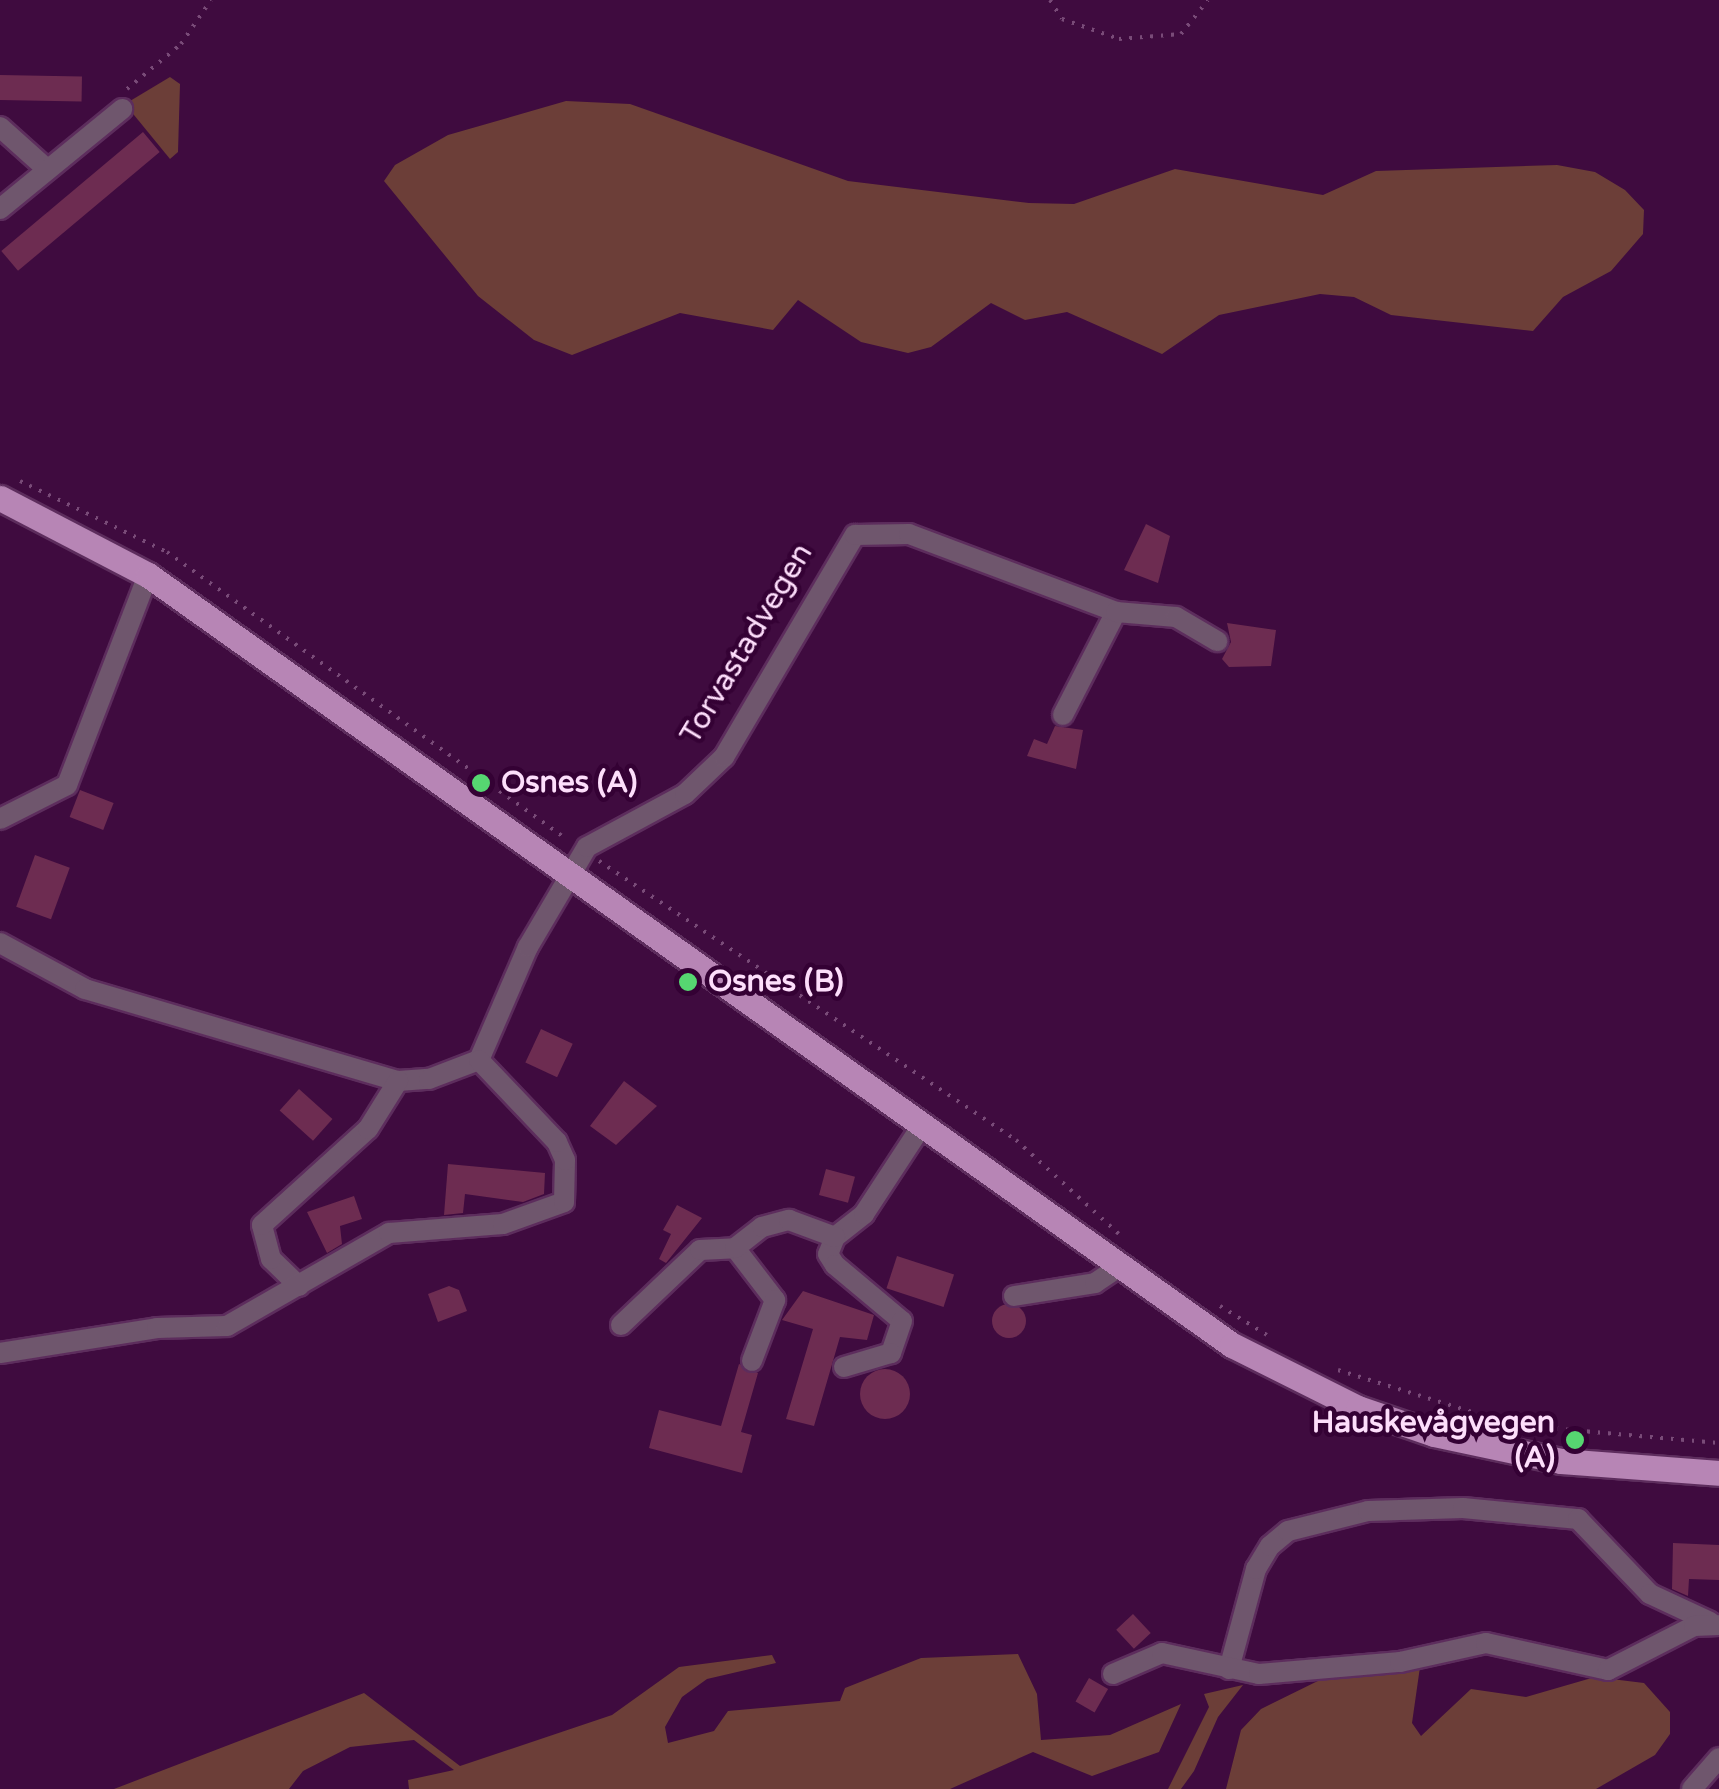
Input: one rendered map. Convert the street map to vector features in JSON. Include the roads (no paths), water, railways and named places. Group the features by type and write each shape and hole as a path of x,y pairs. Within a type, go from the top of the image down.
{"main road":[{"path":"8,489 148,575 1116,1268 1232,1346 1383,1418 1561,1461 1719,1473"}],"street":[{"path":"0,209 122,109"},
{"path":"0,127 48,170"},
{"name":"Torvastadvegen","path":"479,1060 566,872 584,851 686,794 724,757 855,535 909,534 1116,612 1176,617 1217,641"},
{"path":"0,819 67,784 148,575"},
{"path":"1063,715 1116,612"},
{"path":"0,943 85,989 398,1080 479,1060 557,1142 565,1160 564,1202 504,1224 389,1233 227,1326 157,1328 0,1353"},
{"path":"299,1286 271,1260 262,1225 368,1129 398,1080"},
{"path":"844,1367 891,1353 902,1320 828,1254 835,1237 864,1214 921,1127"},
{"path":"621,1325 684,1260 700,1250 735,1248 762,1227 789,1220 835,1237"},
{"path":"735,1248 775,1300 752,1362"},
{"path":"1014,1296 1095,1283 1116,1268"},
{"path":"1229,1669 1256,1568 1270,1546 1288,1532 1368,1512 1463,1508 1578,1519 1650,1594 1716,1624"},
{"path":"1113,1674 1162,1652 1259,1674 1400,1662 1486,1643 1608,1670 1716,1624"},
{"path":"1694,1788 1719,1758"}],"place":[{"name":"Osnes (A)","path":"481,783"},
{"name":"Osnes (B)","path":"688,982"},
{"name":"Hauskevågvegen (A)","path":"1575,1440"}]}
